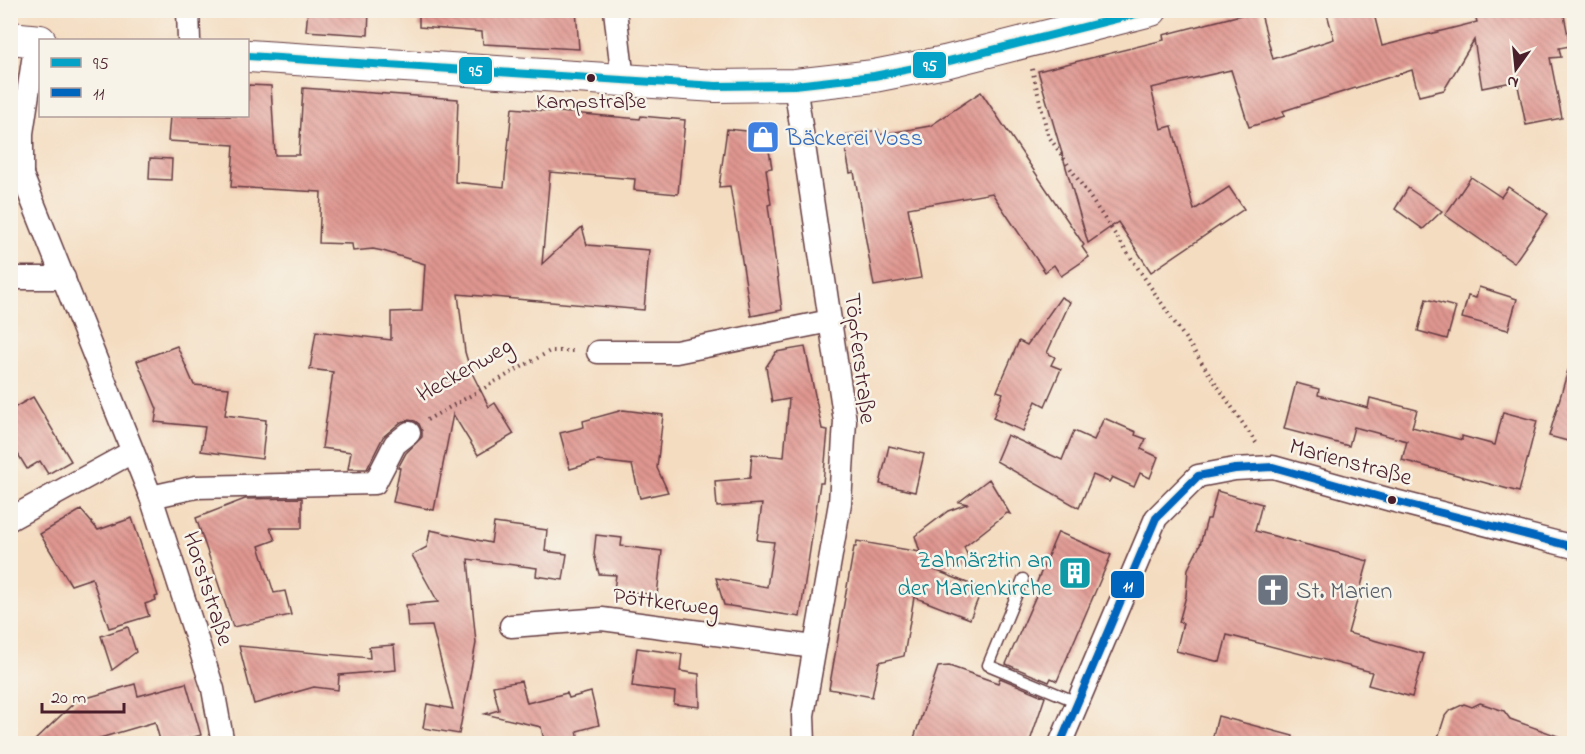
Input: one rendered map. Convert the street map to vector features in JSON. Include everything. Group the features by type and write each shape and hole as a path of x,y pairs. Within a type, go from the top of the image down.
{"main road":[{"path":"249,56 623,81 716,86 795,86 834,82 945,62 1026,42 1118,14 1150,10"}],"street":[{"path":"188,10 189,39"},
{"path":"615,10 623,81"},
{"name":"Horststraße","path":"29,40 22,132 16,165 64,278 151,497 213,689 223,744"},
{"name":"Töpferstraße","path":"795,86 845,421 840,503 803,715 804,744"},
{"path":"10,278 64,278"},
{"path":"598,352 676,352 830,321"},
{"name":"Heckenweg","path":"151,497 196,487 375,483 395,444 409,433"},
{"path":"10,519 132,452"},
{"name":"Marienstraße","path":"1060,744 1156,518 1198,476 1235,469 1273,467 1575,547"},
{"name":"Pöttkerweg","path":"511,626 602,619 814,647"}],"lane":[{"path":"1023,579 987,665 1077,702"}],"path":[{"path":"1026,42 1048,135 1273,467"},
{"name":"Heckenweg","path":"409,433 436,414 550,351 598,352"}],"building":[{"path":"308,10 369,10 368,35 306,31"},
{"path":"419,10 576,10 579,49 483,44 482,32 419,27"},
{"path":"1260,10 1273,59 1334,39 1326,10 1373,10 1382,46 1477,22 1474,10 1563,10 1570,46 1559,48 1561,57 1550,58 1562,118 1526,125 1517,81 1482,88 1474,40 1444,90 1419,96 1412,70 1283,111 1285,116 1249,127 1231,70 1151,88 1161,129 1172,126 1194,210 1229,187 1244,209 1151,272 1118,222 1088,243 1038,71 1164,40 1163,35"},
{"path":"249,85 271,86 275,155 299,155 303,88 458,99 455,182 504,187 512,108 640,119 641,116 685,120 678,194 634,190 635,179 550,172 542,264 582,227 587,245 649,250 644,310 458,294 465,352 470,369 489,407 495,403 514,434 478,455 453,414 434,510 393,502 400,468 398,468 406,453 422,437 419,424 408,420 401,422 383,437 367,469 348,469 351,452 322,448 333,372 310,369 316,331 391,340 391,312 422,311 425,264 373,249 353,251 352,244 319,243 321,192 231,187 234,145 168,141 170,117 249,117"},
{"path":"981,92 1084,245 1082,247 1089,257 1061,276 1054,265 1045,272 992,193 908,208 921,278 874,286 854,172 850,173 843,136 878,130 879,135 930,126"},
{"path":"727,129 766,133 772,168 766,169 771,204 768,205 782,310 751,316 730,186 719,187"},
{"path":"150,158 172,159 171,180 149,179"},
{"path":"1471,177 1501,197 1508,187 1548,214 1514,263 1445,215"},
{"path":"1408,188 1442,211 1423,229 1395,209"},
{"path":"1479,287 1517,299 1508,330 1462,318 1468,296 1476,298"},
{"path":"1061,297 1070,302 1047,353 1055,357 1051,365 1061,369 1045,406 1036,401 1023,431 993,418 1003,393 997,391 1019,341 1027,345"},
{"path":"1426,299 1456,307 1447,339 1418,331"},
{"path":"177,346 194,385 229,388 225,415 266,420 262,459 201,451 205,427 155,422 157,409 137,361"},
{"path":"805,347 822,429 828,430 823,483 820,483 800,617 724,605 716,578 767,587 774,542 757,540 762,504 717,507 715,481 750,478 752,454 784,457 789,399 772,402 766,367 776,352"},
{"path":"1568,370 1575,371 1575,443 1549,436"},
{"path":"1296,383 1319,389 1318,395 1368,408 1370,398 1417,410 1412,427 1462,440 1462,436 1495,445 1503,412 1537,421 1519,492 1402,460 1407,441 1354,427 1349,446 1284,429"},
{"path":"33,397 71,461 48,474 40,461 27,469 10,441 10,410"},
{"path":"623,410 663,415 657,468 668,492 640,498 632,465 598,461 570,469 560,433 584,427 583,421"},
{"path":"1104,418 1146,439 1141,449 1158,457 1150,478 1140,473 1134,487 1112,477 1109,482 1093,475 1079,508 996,461 1007,435 1062,460 1074,431 1094,440"},
{"path":"889,446 924,454 915,492 880,484"},
{"path":"989,479 1010,514 1007,513 964,547 969,559 935,570 982,589 970,619 914,597 904,656 879,662 872,697 829,689 854,547 857,541 920,552 915,536 948,511 967,504 959,502"},
{"name":"St. Marien","path":"1217,491 1262,504 1255,531 1368,561 1348,633 1424,654 1412,697 1368,685 1372,672 1227,635 1220,662 1176,651 1183,623 1179,622 1186,596 1188,569 1200,545 1207,519 1210,519"},
{"path":"302,498 302,528 270,528 275,540 259,546 274,593 285,591 291,615 233,627 196,518 245,499"},
{"path":"81,510 98,530 132,518 158,596 155,597 156,600 145,604 149,616 109,628 92,578 71,585 40,534"},
{"path":"494,523 547,530 545,551 567,554 563,580 536,576 537,568 468,559 476,643 459,734 423,728 427,704 453,709 432,626 408,627 406,605 438,602 412,555 427,547 430,530 491,543"},
{"path":"1058,532 1111,555 1057,681 1051,678 1049,682 1006,664 1038,591 1034,589"},
{"path":"596,535 622,538 621,546 662,551 657,595 614,590 616,575 599,574 594,554"},
{"path":"128,627 136,652 112,670 101,636"},
{"path":"394,645 396,670 339,675 338,690 314,687 254,704 239,646 370,658 369,647"},
{"path":"637,648 682,654 680,671 699,674 700,707 674,704 675,692 632,686"},
{"path":"949,666 998,683 1000,678 1045,697 1029,744 912,744 938,667"},
{"path":"521,681 527,703 567,693 569,698 591,692 599,725 577,731 580,744 545,744 541,727 485,714 499,710 493,686"},
{"path":"186,683 201,735 170,744 161,744 155,722 93,740 94,744 31,744 76,701 135,684 138,696"},
{"path":"1480,703 1504,711 1510,719 1569,740 1569,744 1436,744 1445,716 1449,711 1464,704 1472,707"},
{"path":"1218,716 1293,736 1292,744 1211,744"}],"transit line":[{"name":"95","path":"249,56 716,86 795,85 874,76 945,62 1151,10"},
{"name":"11","path":"1060,744 1156,518 1198,476 1235,469 1273,467 1574,547"}],"place":[{"name":"Kampstraße","path":"591,78"},
{"name":"Bäckerei Voss","path":"763,137"},
{"name":"Zahnärztin an der Marienkirche","path":"1075,573"},
{"name":"St. Marien","path":"1273,590"}]}
